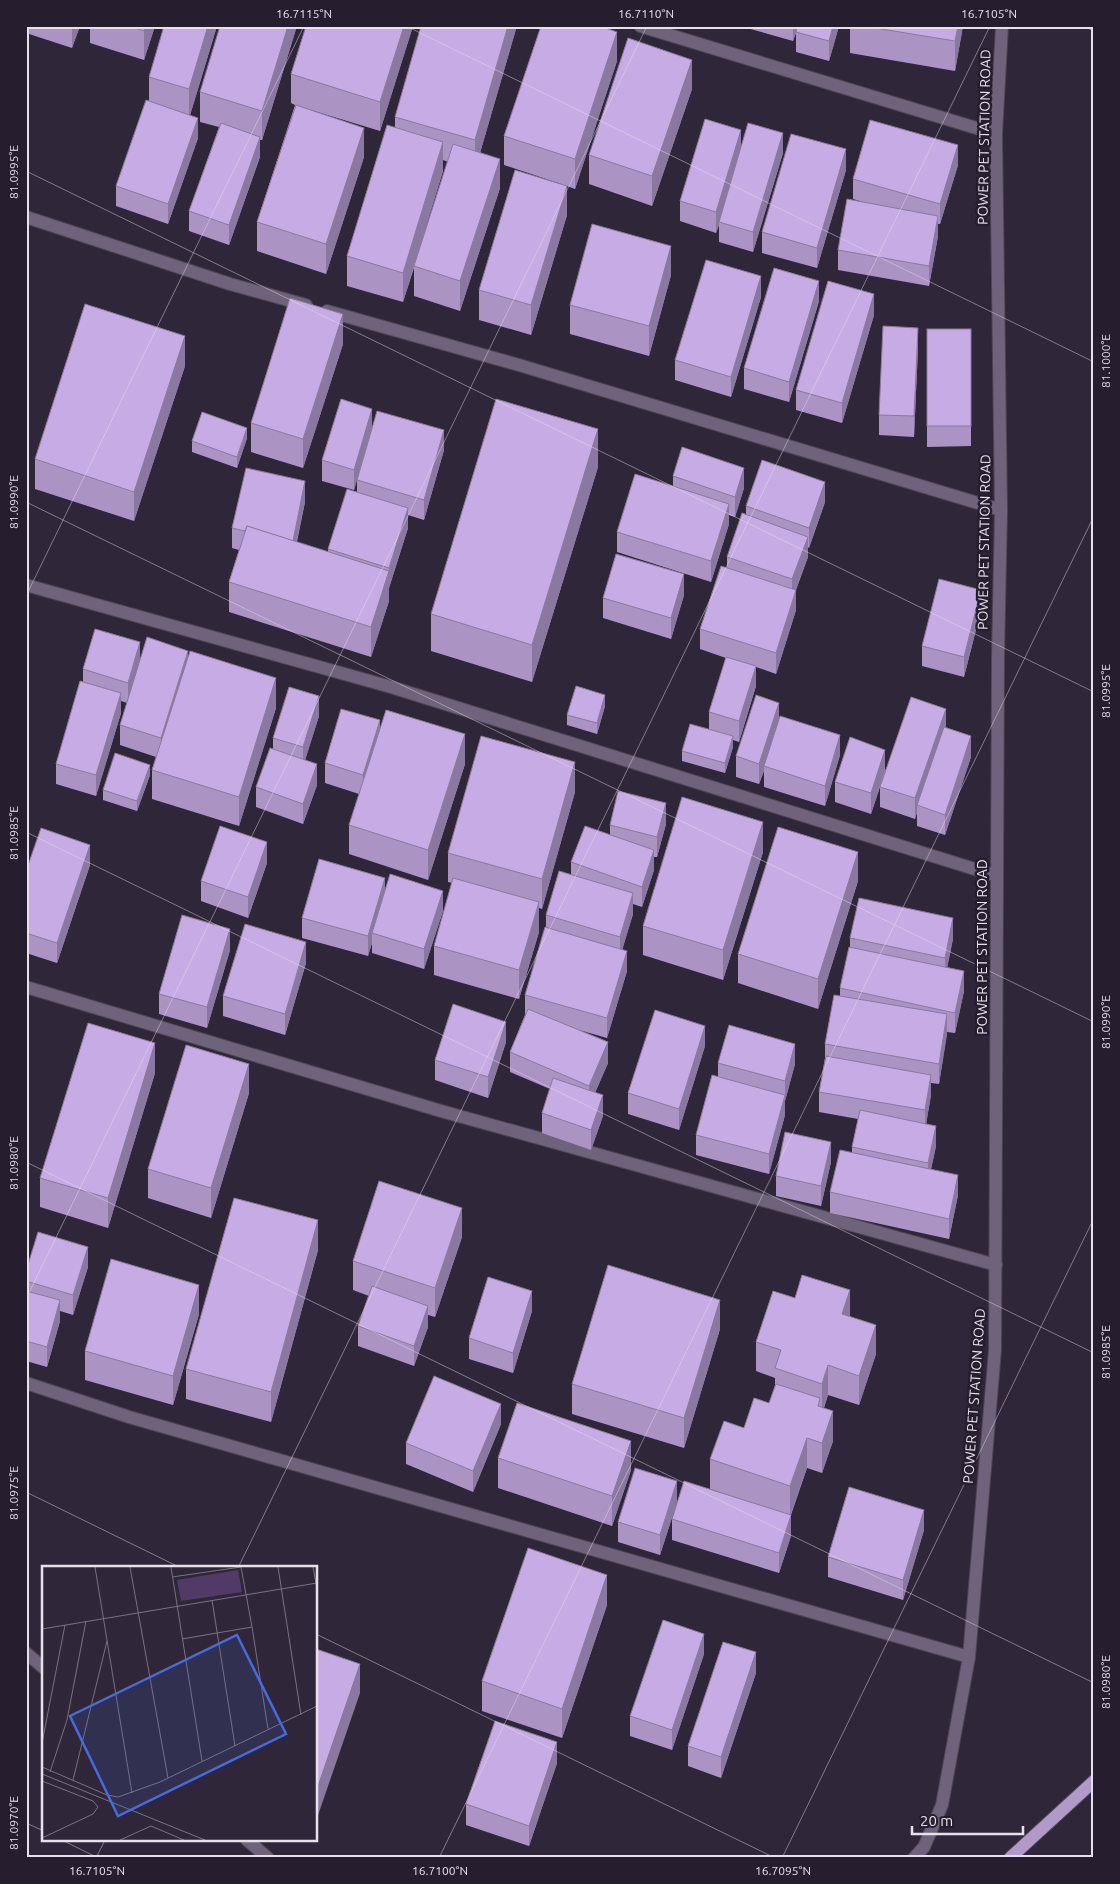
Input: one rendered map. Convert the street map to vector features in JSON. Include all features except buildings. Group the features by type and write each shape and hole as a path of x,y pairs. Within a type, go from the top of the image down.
{"main road":[{"path":"1010,1858 1090,1785"}],"street":[{"path":"640,26 996,134"},
{"name":"POWER PET STATION ROAD","path":"914,1858 924,1847 942,1805 969,1658 995,1350 1001,510 996,134 1002,26"},
{"path":"26,217 230,284 519,365 1001,510"},
{"path":"26,585 391,687 997,876"},
{"path":"26,987 441,1111 996,1264"},
{"path":"26,1383 129,1417 969,1658"},
{"path":"26,1653 42,1666"},
{"path":"250,1842 268,1858"}]}
